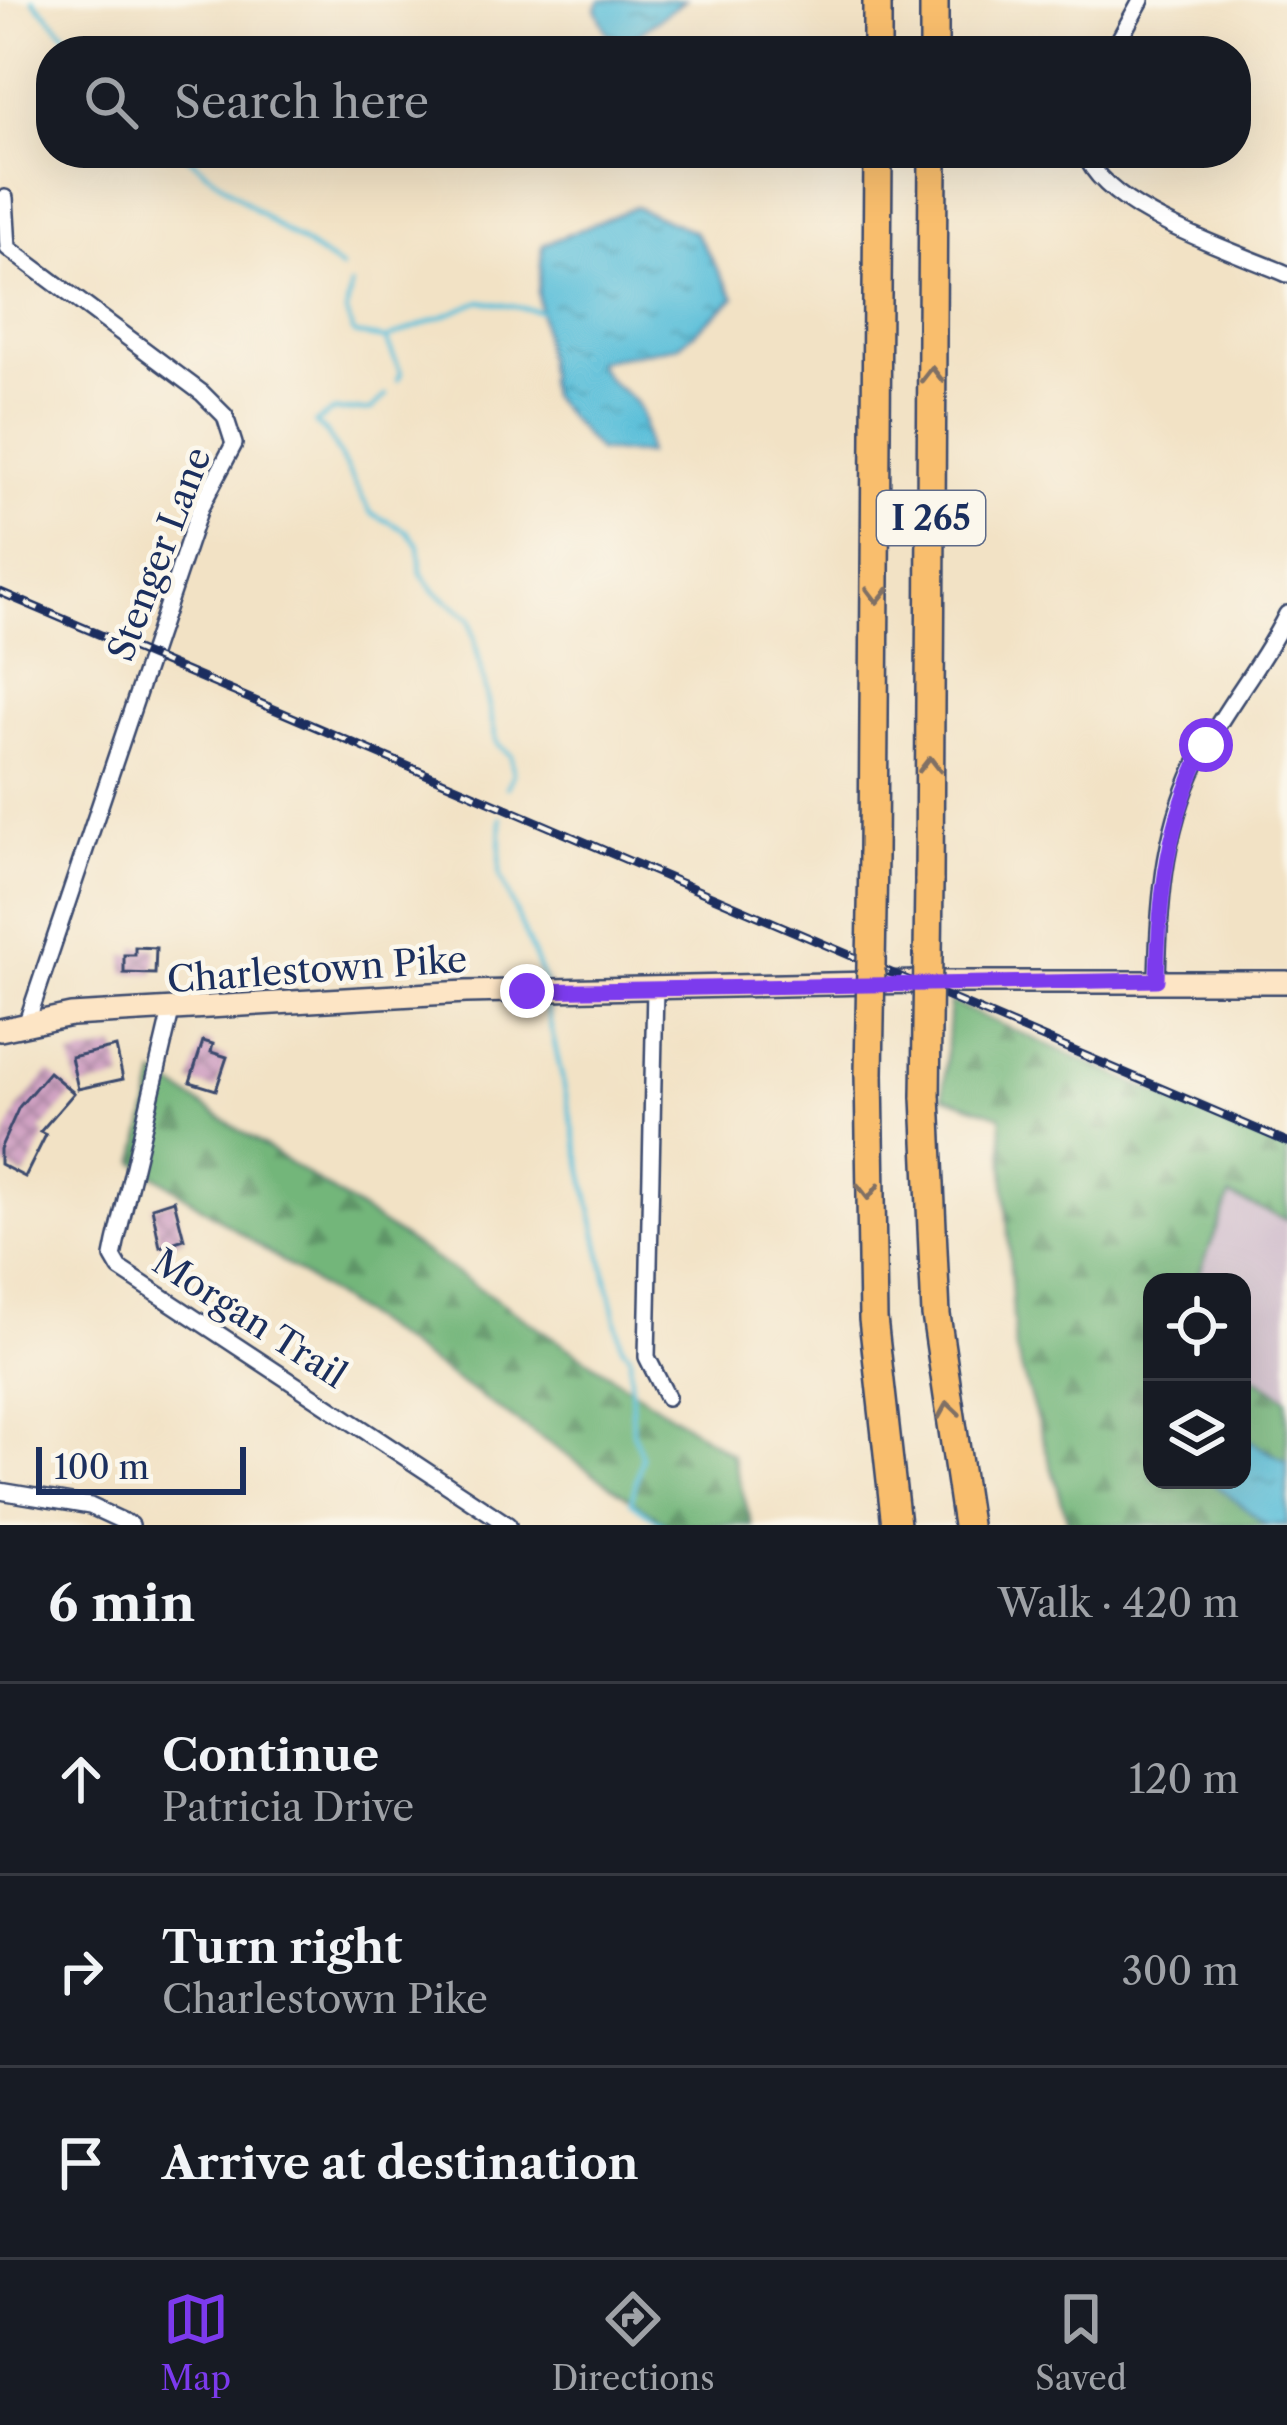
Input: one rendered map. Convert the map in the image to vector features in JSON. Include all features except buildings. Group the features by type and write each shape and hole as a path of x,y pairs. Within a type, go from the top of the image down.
{"highway":[{"path":"877,0 877,36"},
{"path":"934,0 934,36"},
{"name":"I 265","path":"878,168 869,1074 873,1319 896,1525"},
{"name":"I 265","path":"933,168 926,1097 936,1315 967,1525"}],"street":[{"path":"1121,36 1141,0"},
{"path":"1092,168 1128,202 1287,274"},
{"name":"Stenger Lane","path":"4,198 8,248 202,393 225,416 234,444 200,508 27,1022"},
{"path":"1157,980 1160,899 1178,808 1206,745 1287,614"},
{"name":"Charlestown Pike","path":"0,1030 27,1022 314,999 655,988 1287,982"},
{"path":"655,988 647,1357 667,1397"},
{"name":"Morgan Trail","path":"172,1012 113,1257 120,1269 508,1525"},
{"path":"0,1491 90,1506 122,1522"}],"shaded area":[{"path":"1230,1195 1287,1220 1287,1398 1251,1375 1251,1273 1200,1273"}],"green space":[{"path":"950,1002 1287,1150 1287,1220 1230,1196 1200,1273 1143,1273 1143,1489 1251,1489 1251,1375 1287,1398 1287,1525 1069,1525 1015,1348 1001,1116 943,1096"},
{"path":"156,1075 732,1455 752,1525 669,1525 136,1162"}],"water":[{"path":"600,0 685,0 635,36 607,33 596,8"},
{"path":"635,207 695,232 735,298 678,346 596,361 636,403 647,454 598,451 550,396 538,292 543,245"},
{"path":"1251,1442 1287,1462 1287,1525 1266,1525 1220,1489 1251,1489"}],"waterway":[{"path":"33,0 68,36"},
{"path":"202,168 341,268"},
{"path":"351,286 346,313 354,334 386,339 401,373 398,380"},
{"path":"386,339 481,301 539,311"},
{"path":"386,395 371,410 333,411 315,423 329,436 371,513 407,531 419,546 421,573 434,591 470,618 497,744 511,755 513,774 507,787"},
{"path":"501,818 500,874 545,983"},
{"path":"546,1006 622,1346 630,1355 633,1432 642,1457 631,1502 664,1525"}],"railway":[{"path":"0,592 1287,1142"}],"route":[{"path":"527,991 1157,980 1160,899 1168,848 1178,808 1206,745"}]}
